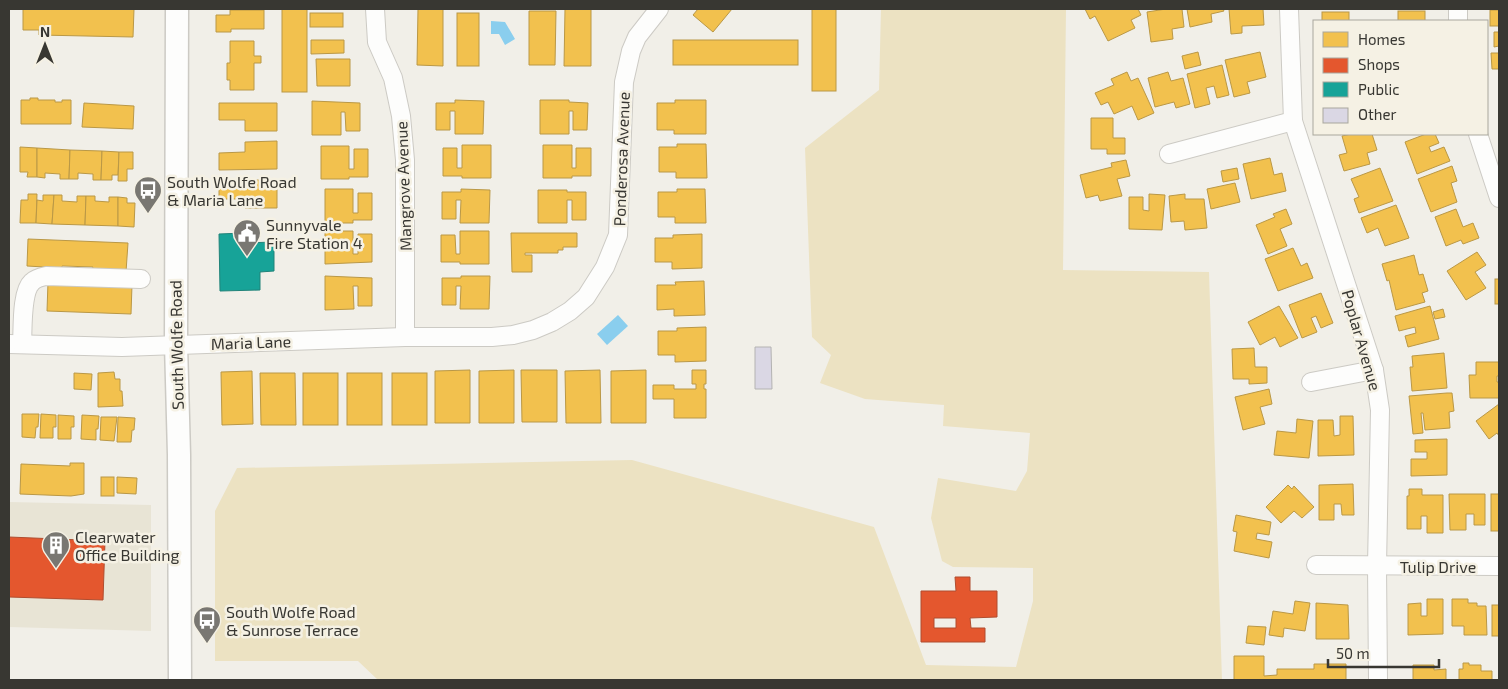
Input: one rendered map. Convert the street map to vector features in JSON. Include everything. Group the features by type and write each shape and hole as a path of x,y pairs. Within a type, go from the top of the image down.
{"main road":[{"name":"South Wolfe Road","path":"177,9 176,344 179,455 180,680"}],"street":[{"name":"Mangrove Avenue","path":"375,9 377,42 393,78 401,116 405,160 405,337"},
{"name":"Ponderosa Avenue","path":"492,337 513,335 533,330 552,322 570,311 586,297 605,267 618,235 625,76 631,51 637,37 659,9"},
{"name":"Poplar Avenue","path":"1289,9 1293,121 1374,370 1380,410 1377,566 1378,680"},
{"path":"1170,154 1293,121"},
{"path":"1478,135 1499,198"},
{"path":"16,344 27,287 33,280 46,276 141,279"},
{"name":"Maria Lane","path":"16,344 122,347 405,337 492,337"},
{"path":"1311,382 1374,370"},
{"name":"Tulip Drive","path":"1316,565 1499,566"}],"shaded area":[{"path":"881,9 1066,9 1063,270 1209,272 1222,680 378,680 358,661 215,661 215,511 237,468 632,460 874,527 926,665 1016,667 1033,601 1033,568 953,567 942,561 931,518 938,478 1016,491 1027,471 1030,433 943,426 944,405 865,399 820,383 831,355 812,337 805,148 879,90"},
{"path":"9,502 151,505 151,631 9,627"}],"water":[{"path":"491,21 505,22 515,39 505,45 499,34 491,34"},
{"path":"618,315 628,326 607,345 597,334"}],"building: Homes":[{"path":"23,9 134,9 133,37 39,35 39,30 23,30"},
{"path":"282,9 307,9 307,92 282,92"},
{"path":"418,9 443,9 443,66 417,65"},
{"path":"565,9 591,9 591,66 564,66"},
{"path":"698,9 732,9 713,32 693,15"},
{"path":"812,9 836,9 836,91 812,91"},
{"path":"1085,9 1138,9 1141,15 1131,20 1135,28 1108,41 1095,16 1090,19"},
{"path":"1182,9 1184,27 1172,29 1173,39 1151,42 1147,12"},
{"path":"1187,9 1223,9 1224,11 1211,14 1212,22 1190,27"},
{"path":"1229,9 1263,9 1264,25 1242,26 1242,33 1231,34"},
{"path":"230,10 264,10 264,29 231,29 231,32 216,32 216,15 230,15"},
{"path":"1490,10 1499,10 1499,26 1490,26"},
{"path":"529,11 556,11 555,65 529,65"},
{"path":"1398,11 1425,11 1425,20 1398,20"},
{"path":"1322,12 1349,12 1349,20 1322,20"},
{"path":"310,13 343,13 343,27 310,27"},
{"path":"457,13 479,13 479,66 457,66"},
{"path":"1494,32 1499,32 1499,46 1494,47"},
{"path":"311,40 344,40 344,53 311,54"},
{"path":"673,40 798,40 798,65 673,65"},
{"path":"230,41 254,41 254,56 261,56 261,63 254,63 254,90 230,90 230,80 227,80 227,63 230,63"},
{"path":"1198,52 1201,65 1185,69 1182,56"},
{"path":"1260,52 1266,77 1247,82 1250,93 1234,97 1225,60"},
{"path":"1491,53 1499,53 1499,69 1492,69"},
{"path":"316,59 350,59 350,86 317,86"},
{"path":"1222,65 1229,95 1217,98 1214,86 1206,88 1210,104 1195,108 1187,74"},
{"path":"1127,72 1131,81 1138,78 1154,113 1138,120 1132,106 1114,114 1108,102 1101,105 1095,93 1114,85 1111,79"},
{"path":"1168,72 1171,81 1183,78 1190,104 1176,108 1174,102 1155,107 1148,78"},
{"path":"30,98 55,100 55,102 71,100 71,124 21,124 21,100 30,100"},
{"path":"455,100 484,101 483,134 455,134 455,111 450,111 450,130 436,130 436,103 455,103"},
{"path":"540,100 569,100 569,102 588,103 587,130 573,130 573,111 569,111 569,134 540,134"},
{"path":"675,100 706,100 706,134 674,134 674,130 657,130 657,103 675,103"},
{"path":"312,101 360,103 360,131 346,131 345,112 341,112 341,135 312,135"},
{"path":"84,103 134,106 133,129 82,127"},
{"path":"219,103 277,103 277,131 245,131 245,120 219,120"},
{"path":"1091,118 1113,118 1113,138 1125,138 1125,154 1107,154 1107,149 1091,149"},
{"path":"1372,135 1377,150 1367,153 1370,164 1344,171 1339,155 1347,153 1342,136"},
{"path":"1423,135 1435,135 1439,143 1429,147 1431,152 1444,147 1450,161 1417,174 1405,142"},
{"path":"277,141 277,169 219,170 219,153 245,152 245,142"},
{"path":"677,144 706,144 707,178 676,178 676,172 659,172 659,147 677,147"},
{"path":"462,145 491,145 491,178 443,176 443,148 457,148 457,168 462,168"},
{"path":"543,145 572,145 572,168 576,168 576,148 591,148 591,176 543,178"},
{"path":"321,146 349,146 349,169 354,169 354,149 368,149 368,177 321,179"},
{"path":"20,147 37,148 37,177 27,177 28,172 20,172"},
{"path":"37,148 70,150 69,179 60,179 60,174 45,173 45,178 37,177"},
{"path":"70,150 102,151 101,180 93,180 93,174 78,173 78,179 69,179"},
{"path":"102,151 119,152 118,175 112,175 112,180 101,180"},
{"path":"119,152 133,152 133,169 127,169 127,181 118,181"},
{"path":"1270,158 1274,175 1282,173 1286,191 1251,199 1243,164"},
{"path":"1126,160 1130,176 1117,179 1122,196 1100,201 1098,195 1086,198 1080,175 1112,167 1111,163"},
{"path":"1452,166 1457,181 1451,183 1457,202 1431,212 1418,179"},
{"path":"1237,168 1239,179 1223,182 1221,171"},
{"path":"1380,168 1393,201 1359,213 1354,199 1359,197 1351,179"},
{"path":"219,180 277,180 277,208 245,208 245,199 219,199"},
{"path":"1235,183 1240,202 1211,209 1207,189"},
{"path":"325,189 353,189 353,213 358,213 358,193 372,193 372,220 353,220 353,223 325,223"},
{"path":"461,189 490,190 489,223 460,223 461,200 456,200 456,219 442,219 442,192 461,192"},
{"path":"677,189 705,189 706,223 675,223 675,217 658,217 658,192 677,192"},
{"path":"538,190 586,192 586,220 572,220 572,200 567,200 567,223 538,223"},
{"path":"28,194 37,194 36,223 20,223 21,200 28,200"},
{"path":"1149,194 1165,195 1162,230 1129,229 1129,197 1143,197 1143,210 1149,211"},
{"path":"1185,194 1185,199 1204,199 1207,228 1185,230 1184,221 1171,222 1169,196"},
{"path":"43,195 54,195 52,224 36,223 37,200 43,201"},
{"path":"54,195 62,195 62,201 77,202 77,196 86,196 85,225 52,224"},
{"path":"86,196 95,196 95,201 109,202 109,197 118,197 118,226 85,225"},
{"path":"118,197 127,198 127,203 135,203 134,227 118,226"},
{"path":"1396,205 1409,238 1385,246 1378,228 1367,233 1361,218"},
{"path":"1286,209 1292,224 1280,229 1287,246 1268,254 1256,225 1275,217 1273,214"},
{"path":"1456,209 1463,227 1473,223 1479,238 1463,244 1461,240 1446,246 1435,217"},
{"path":"325,231 353,231 353,254 358,254 358,234 372,234 372,262 325,264"},
{"path":"460,231 489,231 489,264 441,262 441,235 455,235 456,254 460,254"},
{"path":"511,233 577,233 577,247 563,247 563,250 558,250 558,253 525,253 525,255 532,255 532,272 512,272"},
{"path":"702,234 702,268 672,269 672,262 655,262 655,238 673,238 673,235"},
{"path":"28,239 128,243 126,272 92,270 93,267 27,266"},
{"path":"1293,248 1301,266 1307,263 1313,278 1278,291 1265,259"},
{"path":"1477,252 1486,265 1475,272 1486,288 1466,300 1447,271"},
{"path":"1414,255 1419,275 1423,274 1428,291 1422,293 1425,302 1396,310 1389,280 1387,281 1382,264"},
{"path":"325,276 372,278 372,306 358,306 358,286 353,286 354,309 325,310"},
{"path":"461,276 490,276 489,309 460,309 461,286 456,286 456,305 442,305 442,278 461,278"},
{"path":"1495,279 1499,279 1499,304 1495,304"},
{"path":"704,281 705,315 674,316 674,309 657,310 657,285 676,285 675,282"},
{"path":"48,282 132,285 131,314 47,311"},
{"path":"1321,293 1333,323 1321,328 1316,316 1311,318 1317,332 1302,338 1289,305"},
{"path":"1279,306 1298,338 1280,347 1275,337 1260,345 1248,322"},
{"path":"1430,306 1439,339 1408,347 1405,336 1416,333 1415,327 1399,331 1395,316"},
{"path":"1443,309 1445,317 1435,319 1433,312"},
{"path":"706,327 706,361 675,362 675,355 658,355 658,331 677,331 677,328"},
{"path":"1254,348 1255,367 1267,367 1267,383 1249,384 1249,379 1233,379 1232,349"},
{"path":"1444,353 1447,388 1412,391 1410,367 1413,367 1412,356"},
{"path":"1476,362 1499,362 1497,382 1499,382 1499,398 1470,398 1469,375 1476,375"},
{"path":"470,370 470,423 435,423 435,371"},
{"path":"514,370 514,423 479,423 479,371"},
{"path":"521,370 557,370 557,422 522,422"},
{"path":"600,370 601,423 566,423 565,371"},
{"path":"646,370 646,423 611,423 611,371"},
{"path":"692,370 706,370 704,389 706,389 706,418 674,418 674,399 653,399 653,385 674,385 674,389 696,389 696,384 692,384"},
{"path":"252,371 253,424 222,425 221,372"},
{"path":"114,372 115,379 120,379 123,406 98,407 98,373"},
{"path":"74,373 92,374 91,390 74,389"},
{"path":"260,373 295,373 296,425 261,425"},
{"path":"303,373 338,373 338,425 303,425"},
{"path":"347,373 382,373 382,425 347,425"},
{"path":"392,373 427,373 427,425 392,425"},
{"path":"1269,389 1272,404 1260,407 1265,424 1243,430 1235,397"},
{"path":"1452,393 1454,411 1449,412 1450,428 1425,430 1423,413 1421,413 1423,433 1413,434 1409,396"},
{"path":"1499,404 1499,436 1497,433 1489,439 1476,421"},
{"path":"22,414 39,414 35,438 22,437"},
{"path":"41,414 56,415 56,427 53,427 53,438 40,438"},
{"path":"58,415 74,416 74,427 71,427 71,439 58,439"},
{"path":"82,415 99,416 96,440 81,439"},
{"path":"1340,416 1353,416 1354,455 1318,456 1318,420 1333,420 1334,436 1340,435"},
{"path":"101,417 117,417 114,441 100,440"},
{"path":"118,417 135,418 131,442 117,442"},
{"path":"1297,419 1313,421 1309,458 1274,455 1277,431 1296,433"},
{"path":"1447,439 1447,475 1411,476 1411,459 1427,459 1427,452 1415,452 1415,440"},
{"path":"70,463 84,463 84,494 71,496 20,494 21,464 70,466"},
{"path":"101,477 114,477 114,496 101,496"},
{"path":"117,477 137,478 136,494 117,493"},
{"path":"1353,484 1354,515 1342,515 1341,504 1334,504 1334,520 1319,520 1319,485"},
{"path":"1288,485 1292,489 1294,486 1314,507 1302,518 1294,511 1281,523 1266,507"},
{"path":"1409,489 1422,489 1422,495 1443,495 1443,533 1427,533 1427,516 1421,516 1421,529 1407,529 1407,496 1409,496"},
{"path":"1449,494 1485,494 1485,525 1474,525 1474,514 1466,514 1466,530 1450,530"},
{"path":"1491,494 1499,494 1499,531 1491,531"},
{"path":"1236,515 1271,522 1269,535 1257,533 1256,539 1272,542 1269,558 1234,551 1237,532 1233,531"},
{"path":"1427,599 1443,599 1443,634 1408,635 1408,604 1421,603 1421,616 1427,616"},
{"path":"1452,599 1468,599 1468,603 1486,606 1487,635 1464,635 1464,626 1452,626"},
{"path":"1295,601 1310,603 1305,631 1284,628 1283,637 1269,635 1273,611 1293,614"},
{"path":"1316,603 1348,605 1349,639 1316,639"},
{"path":"1492,605 1499,605 1499,636 1492,636"},
{"path":"1248,626 1266,627 1264,645 1246,643"},
{"path":"1234,656 1264,656 1264,676 1277,675 1277,669 1314,669 1314,664 1346,664 1346,680 1234,680"},
{"path":"1463,663 1481,665 1481,671 1492,671 1492,680 1459,680 1459,669 1463,669"},
{"path":"1413,665 1434,665 1434,670 1446,669 1446,680 1413,680"}],"building: Shops":[{"name":"Clearwater Office Building","path":"9,537 105,541 103,600 9,597"},
{"path":"955,577 970,577 970,591 997,591 997,617 970,618 971,628 985,628 985,642 921,642 921,591 956,591","holes":["934,618 956,618 956,628 934,628"]}],"building: Public":[{"name":"Sunnyvale Fire Station 4","path":"244,233 244,243 274,242 274,271 260,272 260,290 220,291 219,234"}],"building: Other":[{"path":"755,347 771,347 772,389 755,389"}],"place":[{"name":"South Wolfe Road & Maria Lane","path":"148,214"},
{"name":"Sunnyvale Fire Station 4","path":"247,257"},
{"name":"Clearwater Office Building","path":"56,569"},
{"name":"South Wolfe Road & Sunrose Terrace","path":"207,644"}]}
